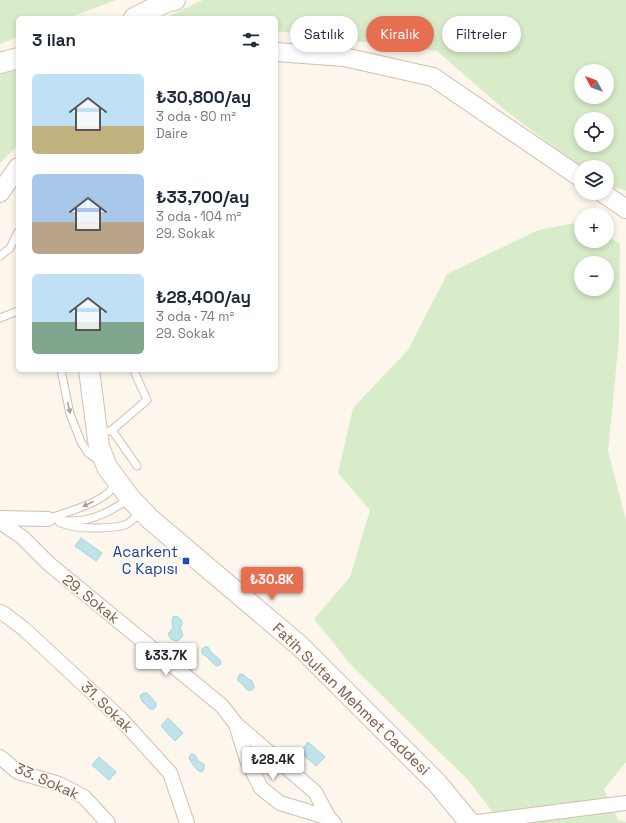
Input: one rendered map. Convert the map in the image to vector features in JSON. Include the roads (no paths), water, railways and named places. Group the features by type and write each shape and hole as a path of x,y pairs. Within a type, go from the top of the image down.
{"main road":[{"path":"138,16 175,0"},
{"path":"162,16 185,0"},
{"path":"0,63 16,59"},
{"name":"Fatih Sultan Mehmet Caddesi","path":"90,372 105,433 99,446 112,473 136,504 150,519 300,646 437,783 470,823"}],"street":[{"path":"278,52 344,57 433,78 574,173"},
{"path":"0,193 16,170"},
{"path":"613,200 626,209"},
{"path":"0,518 48,519"},
{"name":"29. Sokak","path":"0,522 22,537 48,564 222,706 236,724 315,792 331,821"},
{"name":"31. Sokak","path":"0,612 24,629 121,719 170,773 187,823"},
{"name":"29. Sokak","path":"236,724 247,760 261,788 280,803 331,821"},
{"name":"33. Sokak","path":"0,758 18,772 59,784 84,797 108,821 108,823"},
{"path":"470,823 626,803"}],"lane":[{"path":"0,256 10,248 16,236"},
{"path":"0,318 16,312"},
{"path":"48,519 83,507 102,498 110,491 112,473 88,453 81,442 70,414 61,372"},
{"path":"135,374 147,400 105,433 137,466"},
{"path":"48,519 71,526 88,528 122,526 128,523 136,504"},
{"path":"48,519 72,521 86,520 116,508 136,504"}],"water":[{"path":"81,538 102,553 96,561 75,546"},
{"path":"176,616 182,621 180,628 183,635 181,639 177,641 171,639 168,634 173,628 173,617"},
{"path":"208,647 220,660 220,665 216,666 202,654 202,649"},
{"path":"240,674 252,681 254,687 252,690 247,690 238,681"},
{"path":"147,693 156,703 154,709 150,709 142,701 140,696"},
{"path":"168,718 183,733 175,741 161,726"},
{"path":"308,742 325,757 316,766 300,752"},
{"path":"191,754 195,755 198,761 204,764 204,769 202,772 191,762 189,758"},
{"path":"99,757 116,772 109,780 92,765"}],"place":[{"name":"Acarkent C Kapısı","path":"186,561"}]}
